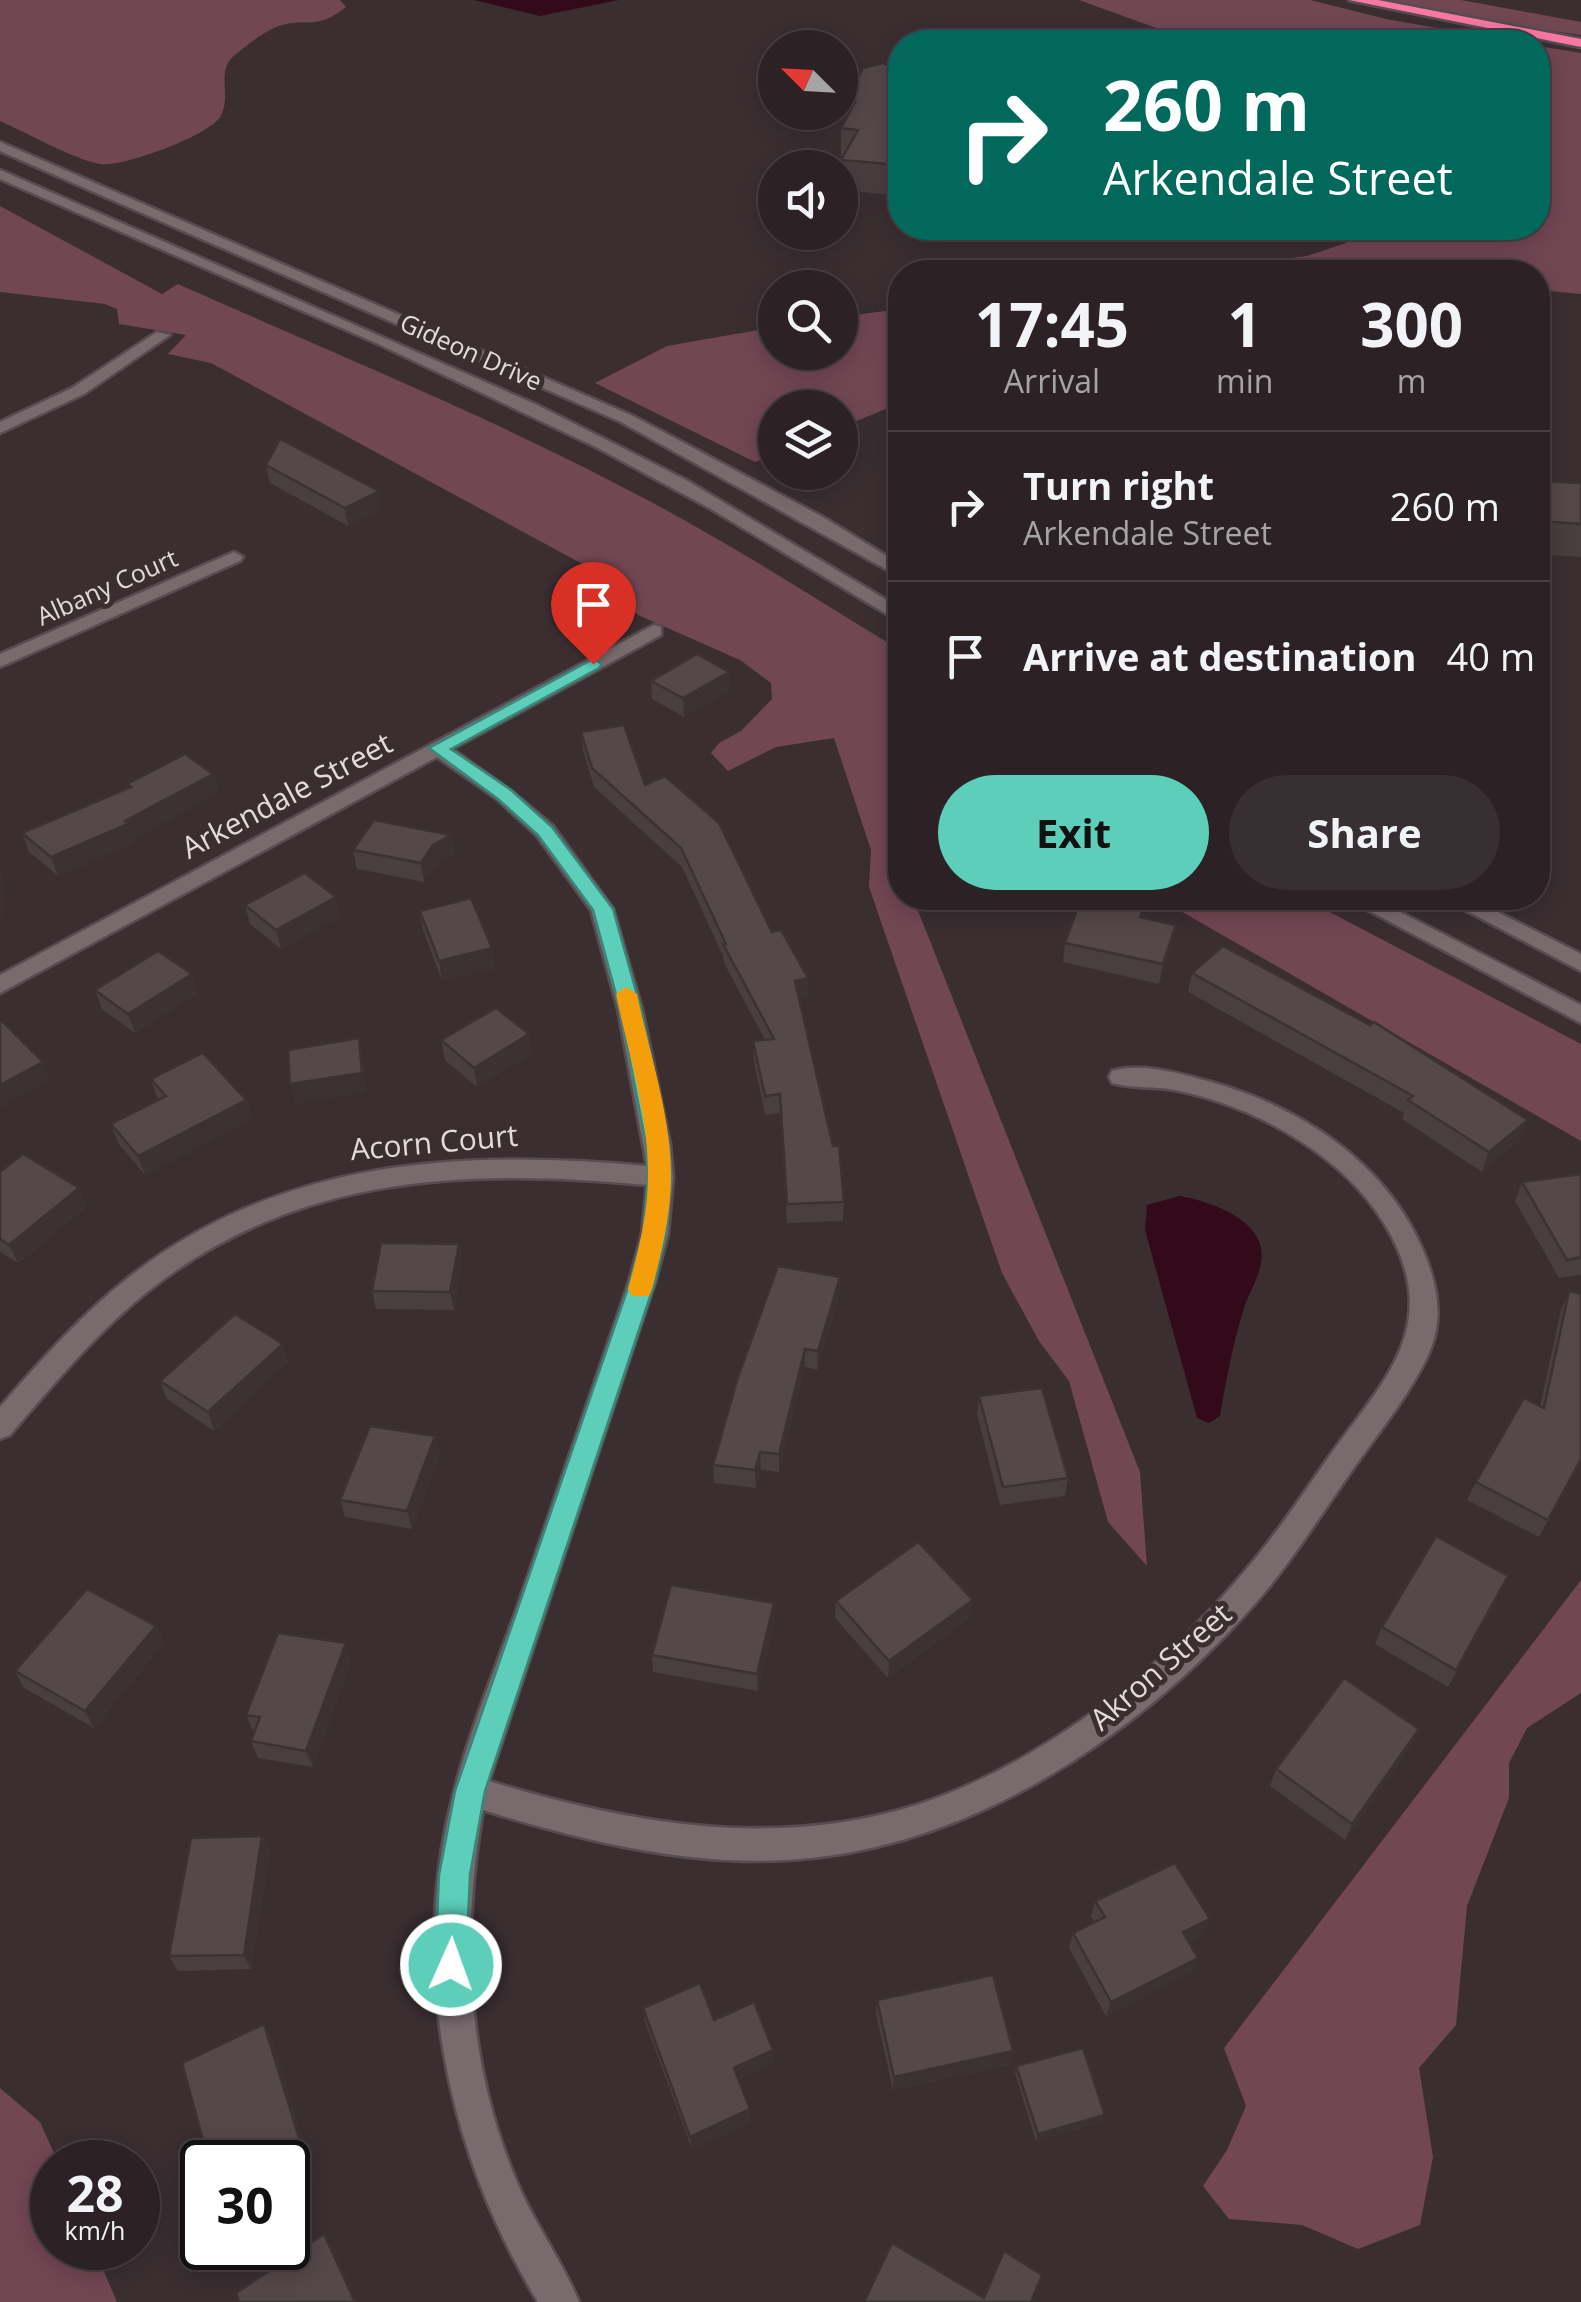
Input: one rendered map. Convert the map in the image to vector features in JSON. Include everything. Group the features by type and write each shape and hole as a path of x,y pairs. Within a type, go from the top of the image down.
{"highway":[{"path":"1356,0 1513,30"},
{"path":"1550,37 1581,43"}],"street":[{"name":"Gideon Drive","path":"0,146 627,418 786,504 888,565"},
{"name":"Gideon Drive","path":"0,174 517,401 708,500 888,609"},
{"path":"59,200 94,187"},
{"path":"0,428 78,391 162,335"},
{"name":"Albany Court","path":"0,662 234,557"},
{"name":"Arkendale Street","path":"0,985 654,631"},
{"path":"438,748 504,794 545,831 602,909 630,1009 658,1144 660,1177 654,1234 642,1282 470,1791 454,1875 451,1965 462,2059 488,2155 543,2276 560,2302"},
{"path":"1379,910 1581,1015"},
{"path":"1477,910 1581,963"},
{"name":"Akron Street","path":"470,1791 603,1828 700,1840 762,1844 829,1842 896,1827 944,1811 1018,1775 1087,1731 1176,1662 1243,1596 1275,1557 1411,1361 1424,1320 1423,1295 1409,1244 1396,1218 1378,1193 1321,1144 1274,1117 1220,1094 1175,1082 1122,1077"},
{"name":"Acorn Court","path":"0,1427 26,1393 110,1305 162,1265 218,1231 278,1204 376,1175 462,1167 548,1166 660,1177"}],"shaded area":[{"path":"0,0 340,0 346,7 317,22 274,28 236,54 226,68 224,109 212,125 163,149 126,161 100,164 0,121"},
{"path":"474,0 619,0 540,16"},
{"path":"1079,0 1310,0 1449,30 1162,30"},
{"path":"1382,0 1461,0 1581,22 1581,35 1550,30 1479,21"},
{"path":"1550,48 1581,53 1581,294 1550,291 1550,260 1275,260 1307,256 1346,243 1550,240"},
{"path":"0,206 162,294 178,284 477,416 595,473 716,538 888,643 888,910 918,910 1140,1472 1147,1566 1108,1522 1069,1381 1039,1341 1002,1273 869,887 871,850 834,738 776,747 728,771 711,753 719,743 741,731 772,699 771,683 740,660 638,615 601,574 211,363 168,354 186,335 119,324 117,309 105,304 0,292"},
{"path":"888,311 888,408 858,420 858,390 758,390 755,462 595,383 667,346 758,330 758,370 858,370 858,315"},
{"path":"1179,910 1326,910 1581,1044 1581,1141"},
{"path":"1179,1196 1228,1212 1249,1227 1261,1248 1261,1263 1236,1335 1220,1416 1209,1423 1197,1418 1145,1230 1147,1205"},
{"path":"1581,1580 1581,1693 1527,1728 1509,1763 1509,1798 1467,1906 1456,2025 1419,2068 1433,2157 1420,2225 1358,2249 1302,2225 1229,2219 1203,2186 1227,2150 1246,2106 1224,2048"},
{"path":"0,2088 40,2122 48,2140 30,2140 30,2270 103,2270 117,2302 0,2302"}],"building":[{"path":"883,63 888,66 888,164 858,161 858,150 847,150 858,130 858,78 863,68"},
{"path":"280,439 379,491 345,508 266,465"},
{"path":"1550,482 1581,483 1581,524 1550,522"},
{"path":"697,654 729,672 683,698 651,681"},
{"path":"624,725 645,785 665,776 719,823 772,932 781,930 808,978 795,981 833,1146 839,1146 844,1202 787,1204 780,1094 765,1096 753,1041 774,1039 723,944 681,848 592,768 581,732"},
{"path":"185,754 213,774 125,821 128,824 51,857 22,833 131,787 127,784"},
{"path":"374,820 451,835 433,845 421,863 353,850"},
{"path":"305,873 336,897 276,930 245,905"},
{"path":"471,898 492,948 439,961 420,911"},
{"path":"1077,910 1143,910 1140,917 1176,925 1163,964 1065,943"},
{"path":"1223,946 1370,1025 1374,1022 1528,1120 1489,1152 1408,1100 1413,1096 1192,973"},
{"path":"158,951 192,974 128,1014 95,990"},
{"path":"496,1008 529,1034 474,1068 441,1040"},
{"path":"0,1022 43,1062 0,1085"},
{"path":"359,1038 362,1073 290,1084 288,1050"},
{"path":"203,1053 246,1100 138,1156 111,1124 166,1096 151,1079"},
{"path":"23,1154 79,1188 9,1245 0,1239 0,1172"},
{"path":"1581,1174 1581,1257 1567,1260 1522,1182"},
{"path":"381,1243 459,1244 450,1292 372,1291"},
{"path":"778,1266 840,1277 818,1351 805,1349 779,1454 760,1452 755,1470 713,1465 738,1377"},
{"path":"1569,1291 1581,1294 1581,1459 1548,1520 1476,1482 1524,1398 1544,1408"},
{"path":"235,1314 283,1344 208,1412 160,1381"},
{"path":"1042,1388 1068,1478 1003,1487 979,1396"},
{"path":"370,1426 435,1436 407,1511 340,1500"},
{"path":"1436,1536 1508,1576 1456,1670 1382,1627"},
{"path":"918,1542 973,1600 889,1661 836,1601"},
{"path":"671,1585 774,1603 757,1674 652,1655"},
{"path":"87,1589 156,1626 85,1711 15,1671"},
{"path":"278,1633 346,1643 306,1751 251,1741 260,1717 246,1715"},
{"path":"1344,1678 1419,1729 1352,1824 1276,1769"},
{"path":"262,1836 244,1955 169,1956 191,1838"},
{"path":"1175,1863 1210,1919 1183,1932 1198,1958 1111,2002 1073,1933 1105,1917 1095,1901"},
{"path":"993,1975 1013,2051 894,2077 877,2000"},
{"path":"700,1983 714,2020 754,2002 773,2050 734,2068 750,2109 690,2137 643,2008"},
{"path":"264,2024 300,2140 203,2140 182,2063"},
{"path":"1083,2048 1105,2115 1038,2134 1016,2066"},
{"path":"324,2234 355,2302 239,2302 236,2293 270,2270 310,2270 310,2243"},
{"path":"892,2243 984,2298 1004,2251 1042,2275 1031,2302 864,2302"}],"slow traffic":[{"path":"626,994 658,1144 660,1177 654,1234 640,1289"}],"route":[{"path":"451,1965 454,1875 470,1791 642,1282 654,1234 660,1177 658,1144 630,1009 602,909 545,831 504,794 438,748 593,664"}]}
